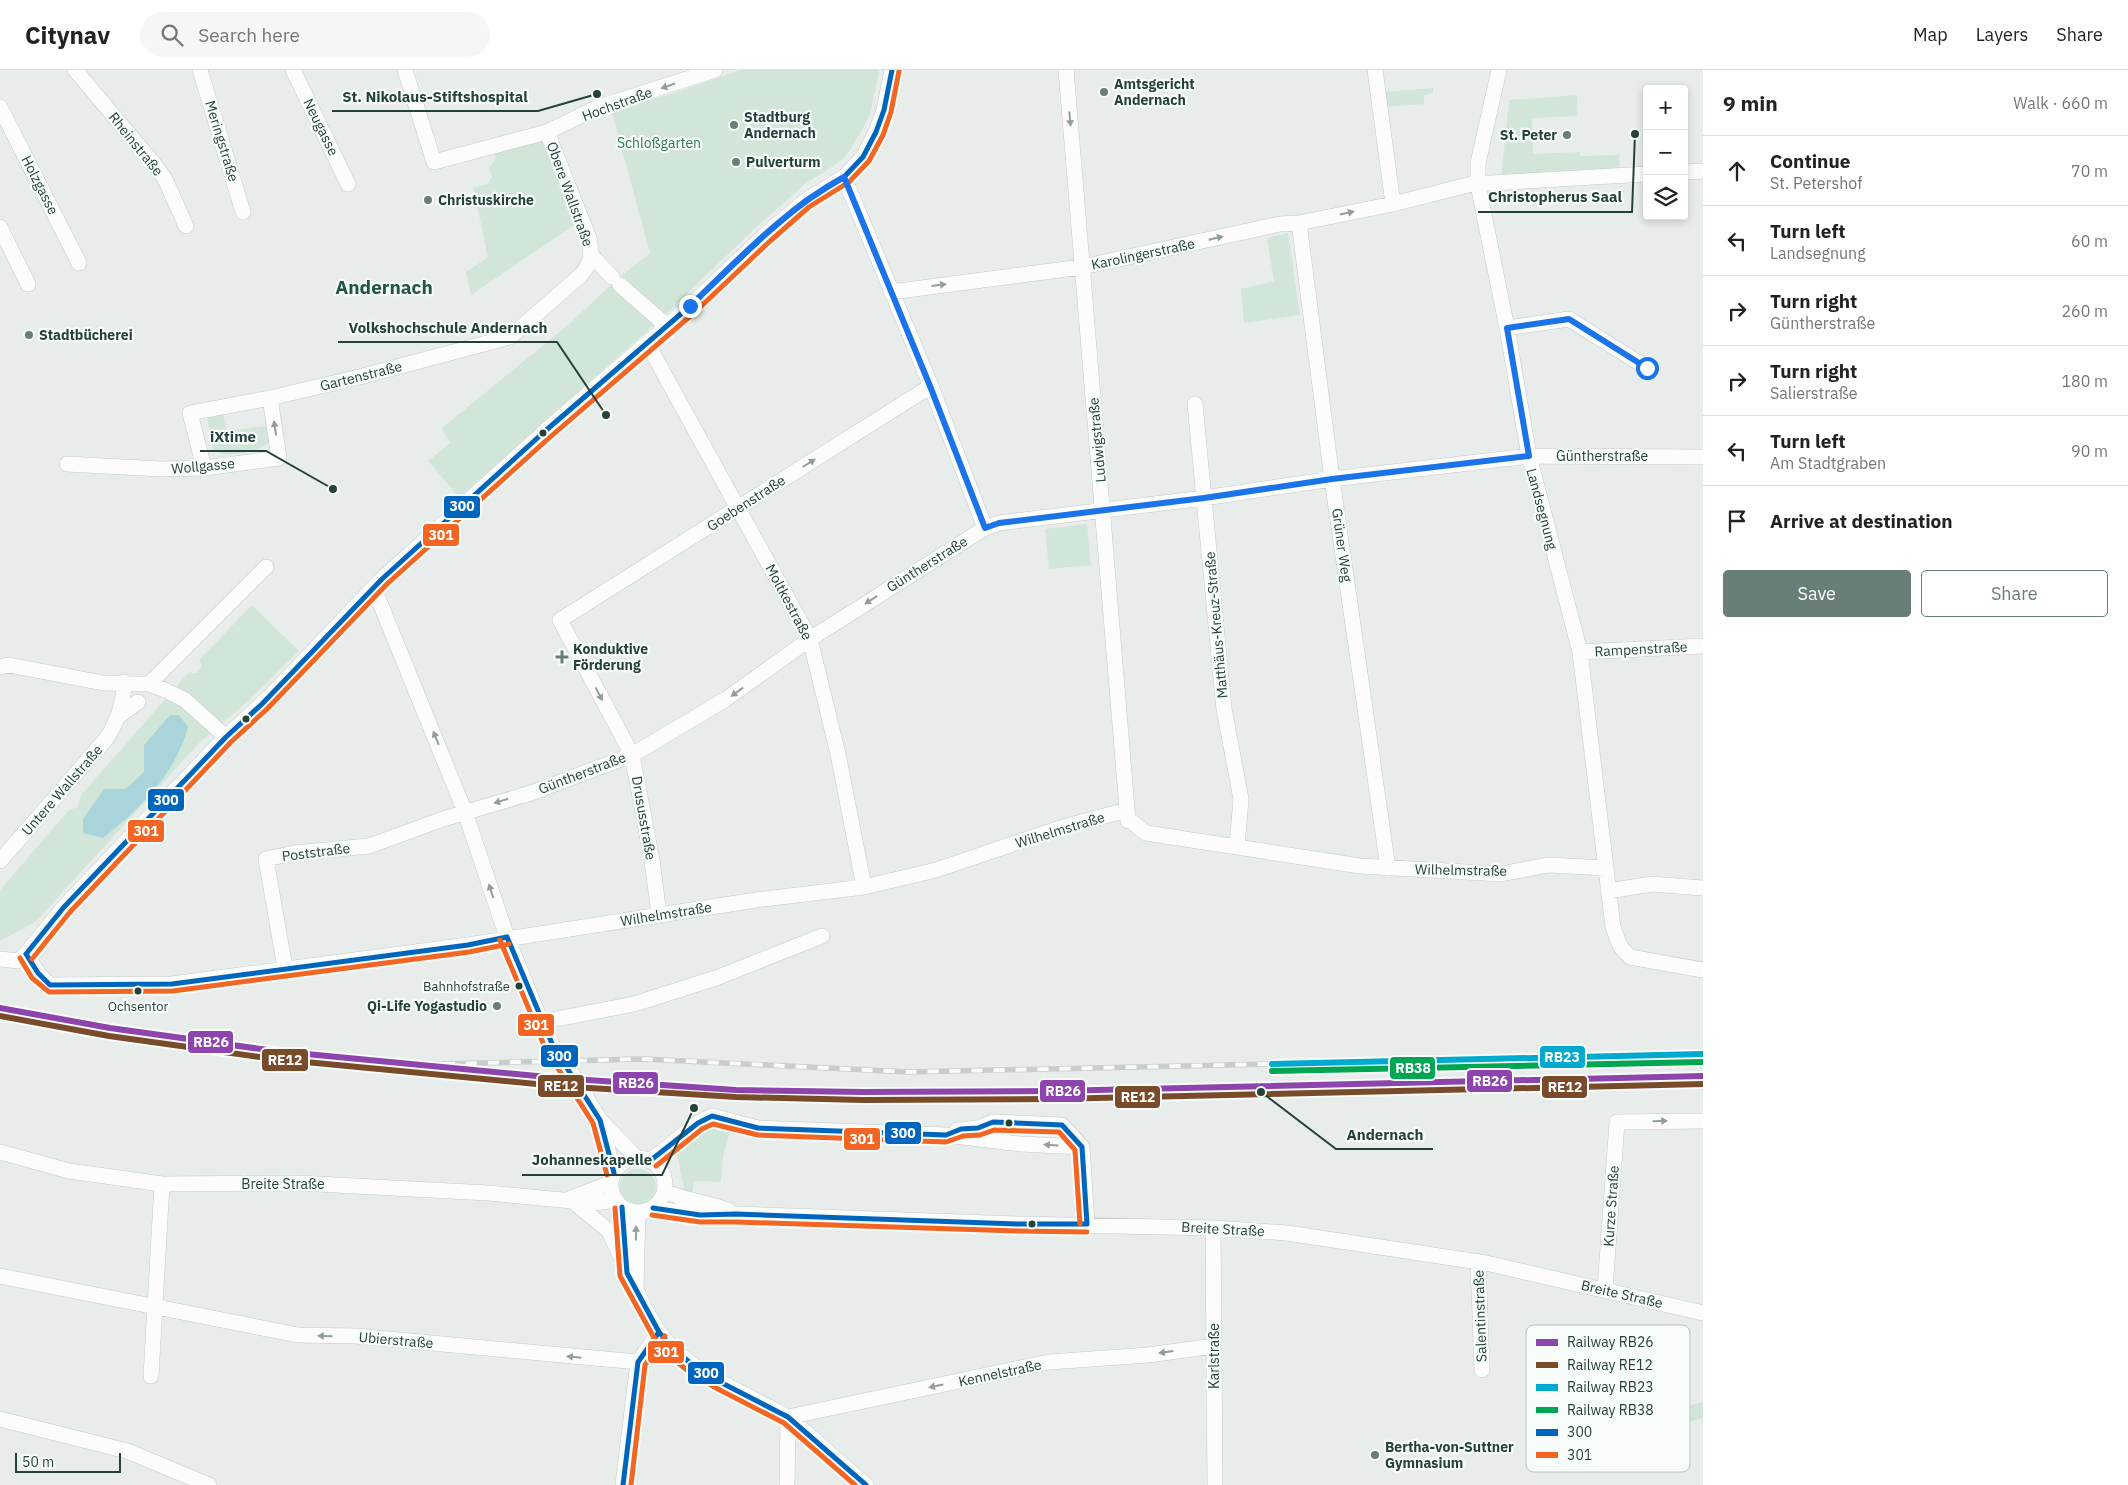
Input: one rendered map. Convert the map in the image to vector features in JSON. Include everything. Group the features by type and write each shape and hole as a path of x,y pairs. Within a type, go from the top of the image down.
{"street":[{"name":"Rheinstraße","path":"75,70 155,164 165,179 186,226"},
{"name":"Meringstraße","path":"200,70 244,212"},
{"name":"Neugasse","path":"293,70 348,184"},
{"name":"Hochstraße","path":"405,70 434,162 547,132 596,108 714,70"},
{"path":"0,959 18,961 26,954 64,907 226,737 262,704 370,591 544,432 667,326 764,236 806,201 844,177 863,157 876,132 884,110 892,70"},
{"name":"Ludwigstraße","path":"1066,70 1127,810"},
{"path":"1375,70 1393,204"},
{"name":"Landsegnung","path":"1499,70 1478,163 1478,185 1507,328 1529,456 1580,652 1613,927 1620,946 1630,956 1684,969 1703,970"},
{"name":"Holzgasse","path":"0,107 79,263"},
{"name":"Obere Wallstraße","path":"547,132 586,228 592,256 616,281 667,326"},
{"path":"1688,172 1703,171"},
{"name":"Karolingerstraße","path":"891,292 1082,267 1280,224 1299,223 1478,185 1643,174"},
{"path":"844,177 930,386 985,528"},
{"name":"Grüner Weg","path":"1299,223 1332,479 1388,868"},
{"path":"0,227 28,284"},
{"name":"Obere Wallstraße","path":"526,324 580,275 588,266 592,256"},
{"path":"1507,328 1569,319 1647,368"},
{"name":"Gartenstraße","path":"204,468 190,412 270,398 359,377 510,337 526,324"},
{"name":"Moltkestraße","path":"648,342 810,639 838,754 864,887"},
{"name":"Goebenstraße","path":"560,620 930,386"},
{"name":"Wollgasse","path":"67,464 160,469 204,468 279,458 270,398"},
{"name":"Matthäus-Kreuz-Straße","path":"1195,404 1224,709 1241,799 1238,846"},
{"name":"Güntherstraße","path":"443,819 531,793 632,755 726,699 810,639 985,528 999,523 1204,498 1332,479 1529,456 1703,457"},
{"path":"148,684 169,667 266,566"},
{"path":"370,591 378,598 401,650 465,812 507,937 541,1022 553,1046 572,1072 600,1120 636,1158"},
{"name":"Drususstraße","path":"560,620 632,755 652,860 659,914"},
{"name":"Rampenstraße","path":"1580,652 1703,646"},
{"path":"0,667 9,665 103,683 148,684 186,700 226,737"},
{"name":"Untere Wallstraße","path":"0,861 100,747 119,716 124,698 124,682"},
{"name":"Untere Wallstraße","path":"119,716 138,702"},
{"name":"Wilhelmstraße","path":"26,954 38,973 50,985 172,984 468,945 507,937 659,914 864,887 936,870 1063,827 1127,810 1128,821 1146,833 1360,866 1501,874 1548,864 1606,868"},
{"name":"Poststraße","path":"285,968 266,859 294,853 369,846 443,819"},
{"path":"1608,891 1652,884 1703,888"},
{"path":"541,1022 643,1001 724,975 822,936"},
{"path":"651,1160 698,1122 712,1116 758,1128 946,1135 961,1129 978,1128 993,1122 1062,1125 1082,1146 1087,1224"},
{"path":"600,1120 619,1203 627,1273"},
{"name":"Kurze Straße","path":"1605,1289 1617,1122 1703,1121"},
{"name":"Breite Straße","path":"0,1152 69,1171 162,1184 298,1183 570,1199 594,1203 619,1203"},
{"path":"612,1178 619,1165 636,1158 651,1160 663,1173 665,1191 661,1201 653,1208 638,1212 619,1203"},
{"name":"Breite Straße","path":"570,1199 612,1178"},
{"path":"151,1376 162,1184"},
{"name":"Breite Straße","path":"665,1191 680,1198 716,1206 736,1214"},
{"path":"570,1199 609,1231 627,1273 659,1332 674,1350 697,1368 788,1417 866,1485"},
{"name":"Breite Straße","path":"653,1208 700,1215 736,1214 1008,1224 1087,1224 1213,1228 1295,1234 1478,1262 1605,1289 1703,1313"},
{"path":"636,1288 638,1212"},
{"name":"Karlstraße","path":"1213,1228 1215,1485"},
{"name":"Salentinstraße","path":"1478,1262 1482,1370"},
{"name":"Ubierstraße","path":"0,1276 298,1335 356,1336 638,1362"},
{"path":"623,1485 638,1362 659,1332"},
{"name":"Kennelstraße","path":"788,1417 1049,1362 1148,1355 1214,1346"},
{"path":"787,1485 788,1417"},
{"path":"0,1419 128,1450 209,1485"}],"green space":[{"name":"Schloßgarten","path":"740,70 879,70 879,74 869,117 851,149 842,160 805,184 752,231 667,313 459,497 428,461 450,443 442,428 568,325 611,285 614,287 622,279 621,276 650,253 611,109 678,92"},
{"path":"1433,88 1433,93 1424,95 1424,104 1386,107 1384,92"},
{"path":"1577,95 1578,116 1532,118 1533,154 1580,152 1580,156 1619,155 1620,173 1501,179 1509,100"},
{"path":"542,138 576,224 471,295 466,272 488,257 473,187 486,185 492,177 489,168 496,158 493,150"},
{"path":"1288,233 1300,315 1244,323 1241,289 1274,281 1267,238"},
{"path":"223,413 226,431 267,426 271,441 266,445 244,453 221,454 215,452 212,446 207,417"},
{"path":"1087,524 1091,565 1049,569 1045,529"},
{"path":"252,605 299,651 248,701 201,741 35,922 0,941 0,890 69,810 78,807 81,795 189,672 196,673 199,670 201,666 199,660"},
{"path":"715,1126 731,1126 723,1156 721,1182 694,1181 692,1194 685,1193 677,1154 706,1130"},
{"path":"638,1169 650,1175 656,1187 650,1199 638,1205 626,1199 620,1187 626,1175"},
{"path":"1703,1402 1703,1418 1690,1422 1690,1405"}],"water":[{"path":"170,715 179,715 188,727 175,760 166,775 130,815 103,838 83,833 83,819 104,789 126,789 144,772 144,745"}],"railway":[{"path":"356,1060 442,1064 644,1059 909,1072 1272,1064"}],"rail line":[{"name":"RB26","path":"0,1008 110,1028 275,1051 558,1078 736,1090 863,1092 1053,1091 1703,1076"},
{"name":"RE12","path":"0,1016 109,1036 274,1059 557,1086 736,1097 863,1100 1053,1099 1703,1084"},
{"name":"RB23","path":"1272,1064 1703,1054"},
{"name":"RB38","path":"1272,1071 1703,1062"}],"transit line":[{"name":"300","path":"26,954 64,907 226,737 262,704 382,579 544,432 690,306 764,236 805,201 844,177 863,157 876,132 884,110 892,70"},
{"name":"301","path":"32,959 70,912 231,742 267,709 387,584 549,438 695,312 809,207 849,182 869,161 883,135 891,112 899,71"},
{"name":"300","path":"507,937 553,1046 600,1120 614,1173"},
{"name":"300","path":"26,954 38,973 50,985 172,984 468,945 507,937"},
{"name":"301","path":"500,940 546,1050 593,1123 607,1175"},
{"name":"301","path":"20,958 32,978 49,992 173,991 469,952 509,944"},
{"name":"300","path":"651,1160 698,1123 712,1116 758,1128 946,1135 961,1129 978,1128 993,1122 1062,1125 1082,1147 1087,1224"},
{"name":"301","path":"656,1166 702,1129 713,1124 758,1135 946,1142 963,1136 980,1135 994,1130 1059,1132 1075,1150 1080,1224"},
{"name":"300","path":"622,1207 627,1273 659,1332 674,1350 697,1368 722,1383 788,1417 866,1485"},
{"name":"301","path":"615,1208 620,1276 653,1336 668,1355 692,1374 784,1423 855,1485"},
{"name":"300","path":"653,1208 700,1215 736,1214 1017,1224 1087,1224"},
{"name":"301","path":"652,1215 700,1222 1087,1232"},
{"name":"300","path":"623,1485 638,1362 659,1332"},
{"name":"301","path":"631,1485 645,1365 665,1336"}],"place":[{"name":"Amtsgericht Andernach","path":"1104,92"},
{"name":"St. Nikolaus-Stiftshospital","path":"597,94"},
{"name":"Stadtburg Andernach","path":"734,125"},
{"name":"Christopherus Saal","path":"1635,134"},
{"name":"St. Peter","path":"1567,135"},
{"name":"Pulverturm","path":"736,162"},
{"name":"Christuskirche","path":"428,200"},
{"name":"Stadtbücherei","path":"29,335"},
{"name":"Volkshochschule Andernach","path":"606,415"},
{"name":"iXtime","path":"333,489"},
{"name":"Konduktive Förderung","path":"562,657"},
{"name":"Bahnhofstraße","path":"519,986"},
{"name":"Ochsentor","path":"138,991"},
{"name":"Qi-Life Yogastudio","path":"497,1006"},
{"name":"Andernach","path":"1261,1092"},
{"name":"Johanneskapelle","path":"694,1108"},
{"name":"Bertha-von-Suttner Gymnasium","path":"1375,1455"}],"district":[{"name":"Andernach","path":"384,287"}],"route":[{"path":"690,306 764,236 806,201 844,177 930,386 985,528 999,523 1103,509 1204,498 1332,479 1529,456 1507,328 1569,319 1647,368"}]}
